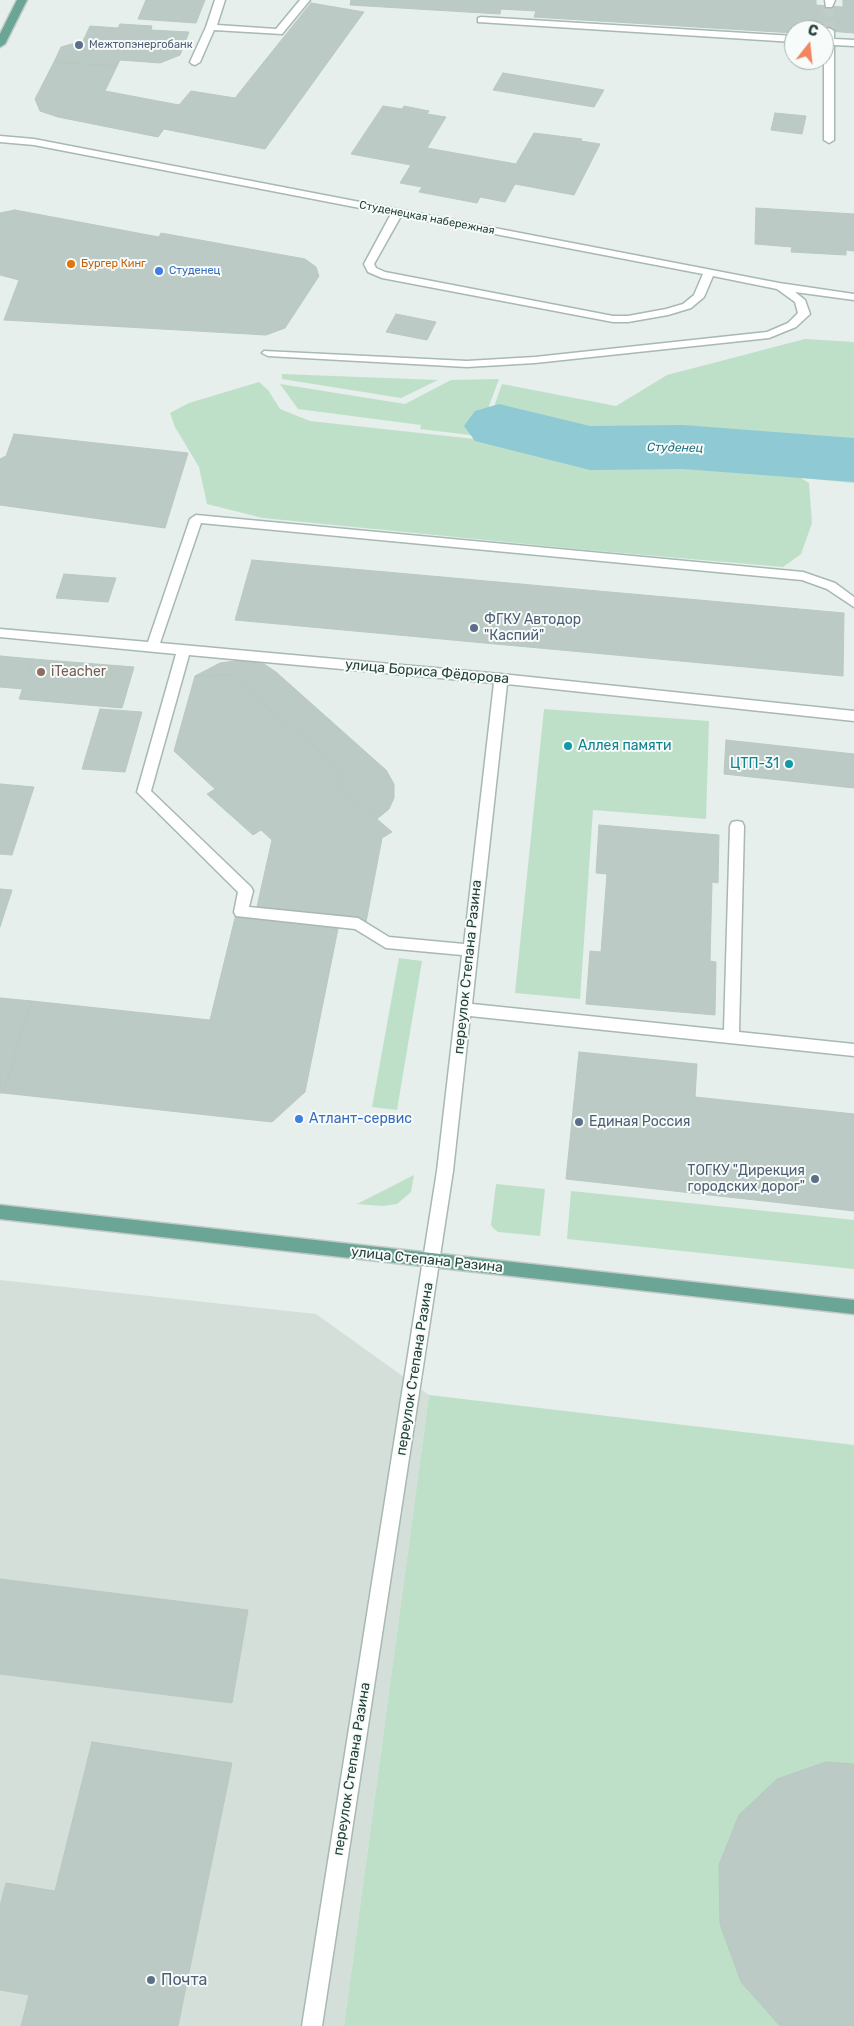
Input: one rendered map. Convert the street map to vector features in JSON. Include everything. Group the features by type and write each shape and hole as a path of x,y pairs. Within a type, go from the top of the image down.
{"main road":[{"path":"0,44 22,0"},
{"name":"улица Степана Разина","path":"0,1212 854,1307"}],"street":[{"path":"195,62 220,0"},
{"path":"211,26 279,32 306,0"},
{"path":"481,20 784,38"},
{"path":"834,39 854,43"},
{"path":"828,70 829,140"},
{"name":"Студенецкая набережная","path":"0,139 34,142 779,286 854,297"},
{"path":"398,212 369,264 372,270 382,275 620,319 668,312 687,306 699,297 709,272"},
{"path":"268,353 467,364 536,360 732,340 769,335 792,325 804,314 800,300 779,286"},
{"path":"153,646 196,519 803,576 831,586 854,603"},
{"name":"улица Бориса Фёдорова","path":"0,633 501,679 854,716"},
{"path":"184,649 144,792 246,891 241,912 358,924 386,942 470,950"},
{"name":"переулок Степана Разина","path":"312,2026 445,1171 501,679"},
{"path":"732,1037 737,826"},
{"path":"464,1009 854,1050"}],"shaded area":[{"path":"0,1280 316,1314 429,1395 344,2026 0,2026"}],"green space":[{"path":"805,339 854,342 854,483 801,478 809,483 812,523 801,554 783,567 263,518 207,504 199,467 175,427 170,413 189,403 259,382 268,390 280,409 310,421 484,440 483,438 502,384 616,406 667,375"},
{"path":"282,374 438,380 401,398 282,379"},
{"path":"499,379 478,436 420,429 421,425 298,409 280,384 405,404 451,380"},
{"path":"544,709 709,721 706,819 593,810 580,999 515,993"},
{"path":"399,958 422,961 397,1110 372,1107"},
{"path":"414,1175 411,1192 397,1204 383,1206 357,1204"},
{"path":"496,1184 545,1189 540,1236 498,1232 493,1228 491,1225"},
{"path":"571,1191 854,1220 854,1269 567,1239"},
{"path":"429,1395 854,1445 854,2026 344,2026"}],"building":[{"path":"146,0 205,0 196,23 138,19"},
{"path":"351,0 816,0 816,20 784,20 784,32 534,17 536,11 501,9 500,14 350,5"},
{"path":"843,0 854,0 854,33 834,31 834,20 816,20 816,5 843,7"},
{"path":"311,3 364,12 265,149 164,129 158,137 58,117 40,111 35,99 54,62 117,66 105,91 179,105 191,91 235,98"},
{"path":"120,24 152,26 151,30 189,32 180,55 160,63 120,60 117,66 54,62 61,47 83,41 90,26 118,28"},
{"path":"503,73 604,90 594,107 493,90"},
{"path":"383,106 402,109 404,106 429,111 427,114 446,117 427,148 516,164 534,133 582,139 581,141 600,144 574,195 515,184 505,202 480,197 477,203 419,192 422,187 400,183 411,165 351,154"},
{"path":"775,113 806,116 802,134 771,130"},
{"path":"756,208 854,214 854,251 846,250 846,255 791,252 792,247 755,244"},
{"name":"Студенец","path":"15,210 159,237 161,233 305,259 316,267 319,276 285,328 266,335 4,320 19,280 0,275 0,213"},
{"path":"396,314 436,322 427,340 386,332"},
{"path":"14,434 188,453 165,528 0,505 0,459 6,456"},
{"path":"252,560 844,613 843,676 235,620"},
{"path":"64,574 116,578 108,602 56,598"},
{"path":"0,656 33,659 23,689 0,687"},
{"path":"33,659 134,667 122,708 19,699"},
{"path":"242,660 264,664 276,672 386,770 394,784 394,798 389,809 377,819 334,782 347,775 230,675 195,676 220,663"},
{"path":"230,675 347,775 334,782 392,832 382,838 366,922 256,911 272,840 261,830 253,835 207,794 215,789 174,751 195,676"},
{"path":"100,709 142,712 125,772 82,769"},
{"name":"ЦТП-31","path":"726,740 854,754 854,788 724,774"},
{"path":"0,784 34,787 12,855 0,854"},
{"path":"599,825 719,835 718,883 712,882 710,961 716,962 715,1015 586,1004 590,951 601,952 607,874 596,873"},
{"path":"0,889 12,890 0,927"},
{"path":"236,914 339,924 305,1092 272,1122 3,1093 32,1001 210,1020"},
{"path":"0,998 32,1001 3,1093 0,1093"},
{"path":"579,1052 697,1064 695,1097 854,1114 854,1211 566,1179"},
{"path":"0,1579 248,1610 232,1703 0,1674"},
{"path":"92,1742 232,1763 178,2026 21,2026 29,1995 0,1990 0,1906 6,1883 55,1891"},
{"path":"826,1762 854,1764 854,2026 780,2026 741,1982 720,1924 719,1865 739,1815 777,1779"}],"waterway":[{"name":"Студенец","path":"499,426 590,448 683,447 854,460"}],"tunnel":[{"path":"829,5 829,20"}],"place":[{"name":"Межтопэнергобанк","path":"79,45"},
{"name":"Бургер Кинг","path":"71,264"},
{"name":"Студенец","path":"159,271"},
{"name":"ФГКУ Автодор \"Каспий\"","path":"474,628"},
{"name":"iTeacher","path":"41,672"},
{"name":"Аллея памяти","path":"568,746"},
{"name":"ЦТП-31","path":"789,764"},
{"name":"Атлант-сервис","path":"299,1119"},
{"name":"Единая Россия","path":"579,1122"},
{"name":"ТОГКУ \"Дирекция городских дорог\"","path":"815,1179"},
{"name":"Почта","path":"151,1980"}]}
